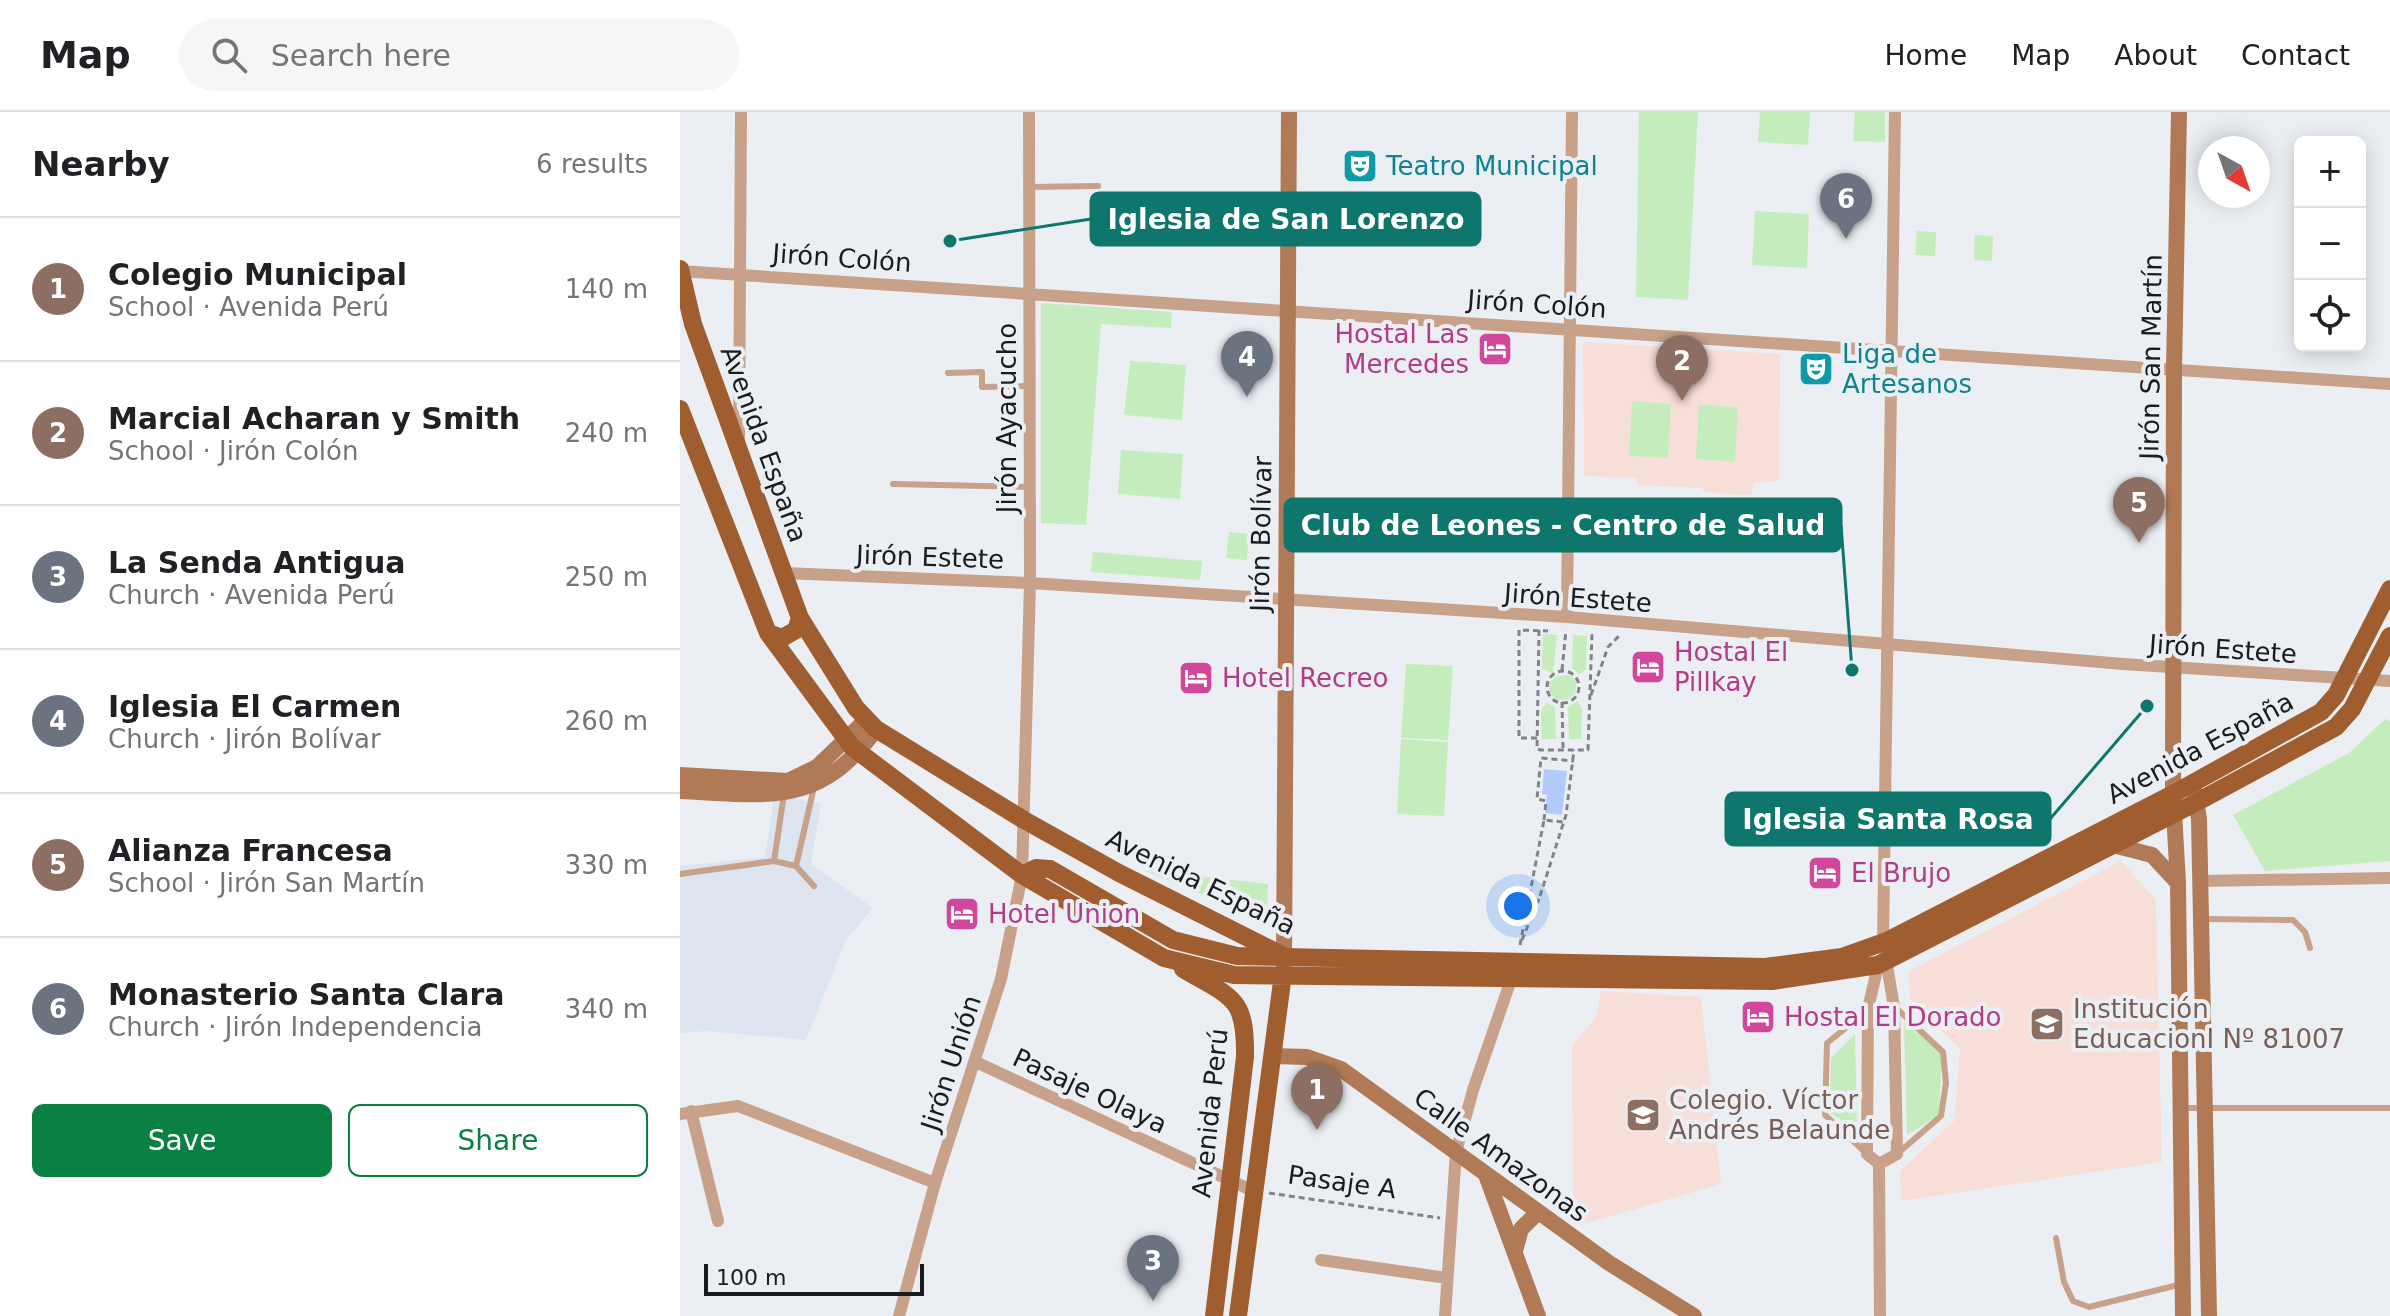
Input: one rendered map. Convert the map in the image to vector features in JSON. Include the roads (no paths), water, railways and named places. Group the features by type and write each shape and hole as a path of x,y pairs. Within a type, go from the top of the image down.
{"main road":[{"name":"Avenida España","path":"680,270 693,324 800,618 871,724 1024,820 1284,965"},
{"name":"Avenida España","path":"680,409 768,633 852,747 1022,875 1164,958 1234,975 1284,965 1516,961 1765,967 1842,957 1883,942 2173,794 2321,712 2329,705 2390,589"},
{"path":"768,633 782,638 796,630 800,618"},
{"name":"Avenida España","path":"1516,961 1772,981 1882,964 2336,727 2352,709 2390,636"},
{"path":"1022,875 1036,868 1050,869 1173,940 1284,965"},
{"name":"Avenida Perú","path":"1164,958 1234,1001 1246,1020 1245,1057 1214,1316"},
{"name":"Avenida Perú","path":"1238,1316 1284,965"}],"street":[{"path":"739,455 741,112"},
{"name":"Jirón Ayacucho","path":"1024,820 1030,583 1029,112"},
{"name":"Jirón Bolívar","path":"1284,965 1289,112"},
{"path":"1566,622 1572,328 1572,112"},
{"path":"1880,1316 1879,1164 1867,1154 1868,1009 1882,964 1883,942 1895,112"},
{"name":"Jirón San Martín","path":"2179,112 2174,370 2173,794 2178,883 2183,1316"},
{"name":"Jirón Colón","path":"680,270 2390,384"},
{"name":"Jirón Estete","path":"783,573 1030,583 1284,599 1566,622 1888,643 2173,668 2390,681"},
{"path":"680,791 784,794 815,784 871,724"},
{"path":"680,775 788,781 852,747"},
{"path":"2193,783 2197,802 2209,1316"},
{"name":"Jirón Unión","path":"899,1316 935,1183 1001,979 1022,875 1024,820"},
{"path":"2113,845 2152,855 2178,883"},
{"path":"2199,881 2390,878"},
{"path":"1445,1316 1456,1152 1516,961"},
{"path":"1879,1164 1897,1154 1894,1007 1882,964"},
{"name":"Calle Amazonas","path":"1272,1056 1307,1057 1341,1069 1609,1263 1694,1316"},
{"name":"Pasaje Olaya","path":"976,1062 1229,1181"},
{"path":"718,1221 685,1113 738,1106 935,1183"},
{"path":"1486,1175 1538,1316"},
{"name":"Pasaje A","path":"1229,1181 1253,1191"},
{"path":"1515,1253 1521,1229 1538,1212"},
{"path":"2181,1253 2208,1253"},
{"path":"1321,1260 1447,1278"},
{"path":"1238,1316 1244,1316"}],"lane":[{"path":"1028,187 1098,186"},
{"path":"948,373 982,372 982,387 1031,386"},
{"path":"893,484 1029,487"},
{"path":"796,866 815,784"},
{"path":"774,861 784,794"},
{"path":"680,874 774,861 796,866 814,886"},
{"path":"2200,920 2293,920 2305,932 2310,948"},
{"path":"1894,1007 1943,1052 1946,1083 1941,1116 1897,1154"},
{"path":"1867,1154 1825,1115 1824,1083 1827,1043 1844,1025 1868,1009"},
{"path":"2180,1108 2390,1108"},
{"path":"2056,1238 2064,1282 2073,1301 2089,1307 2182,1284"}],"water":[{"path":"1544,769 1567,771 1562,815 1545,813 1547,795 1542,794"}],"place":[{"name":"Teatro Municipal","path":"1360,166"},
{"name":"Monasterio Santa Clara","path":"1846,239"},
{"name":"Iglesia de San Lorenzo","path":"950,241"},
{"name":"Hostal Las Mercedes","path":"1495,349"},
{"name":"Liga de Artesanos","path":"1816,369"},
{"name":"Iglesia El Carmen","path":"1247,397"},
{"name":"Marcial Acharan y Smith","path":"1682,401"},
{"name":"Alianza Francesa","path":"2139,543"},
{"name":"Hostal El Pillkay","path":"1648,667"},
{"name":"Club de Leones - Centro de Salud","path":"1852,670"},
{"name":"Hotel Recreo","path":"1196,678"},
{"name":"Iglesia Santa Rosa","path":"2147,706"},
{"name":"El Brujo","path":"1825,873"},
{"name":"Hotel Union","path":"962,914"},
{"name":"Hostal El Dorado","path":"1758,1017"},
{"name":"Institución EducacionI Nº 81007","path":"2047,1024"},
{"name":"Colegio. Víctor Andrés Belaunde","path":"1643,1115"},
{"name":"Colegio Municipal","path":"1317,1130"},
{"name":"La Senda Antigua","path":"1153,1301"}]}
